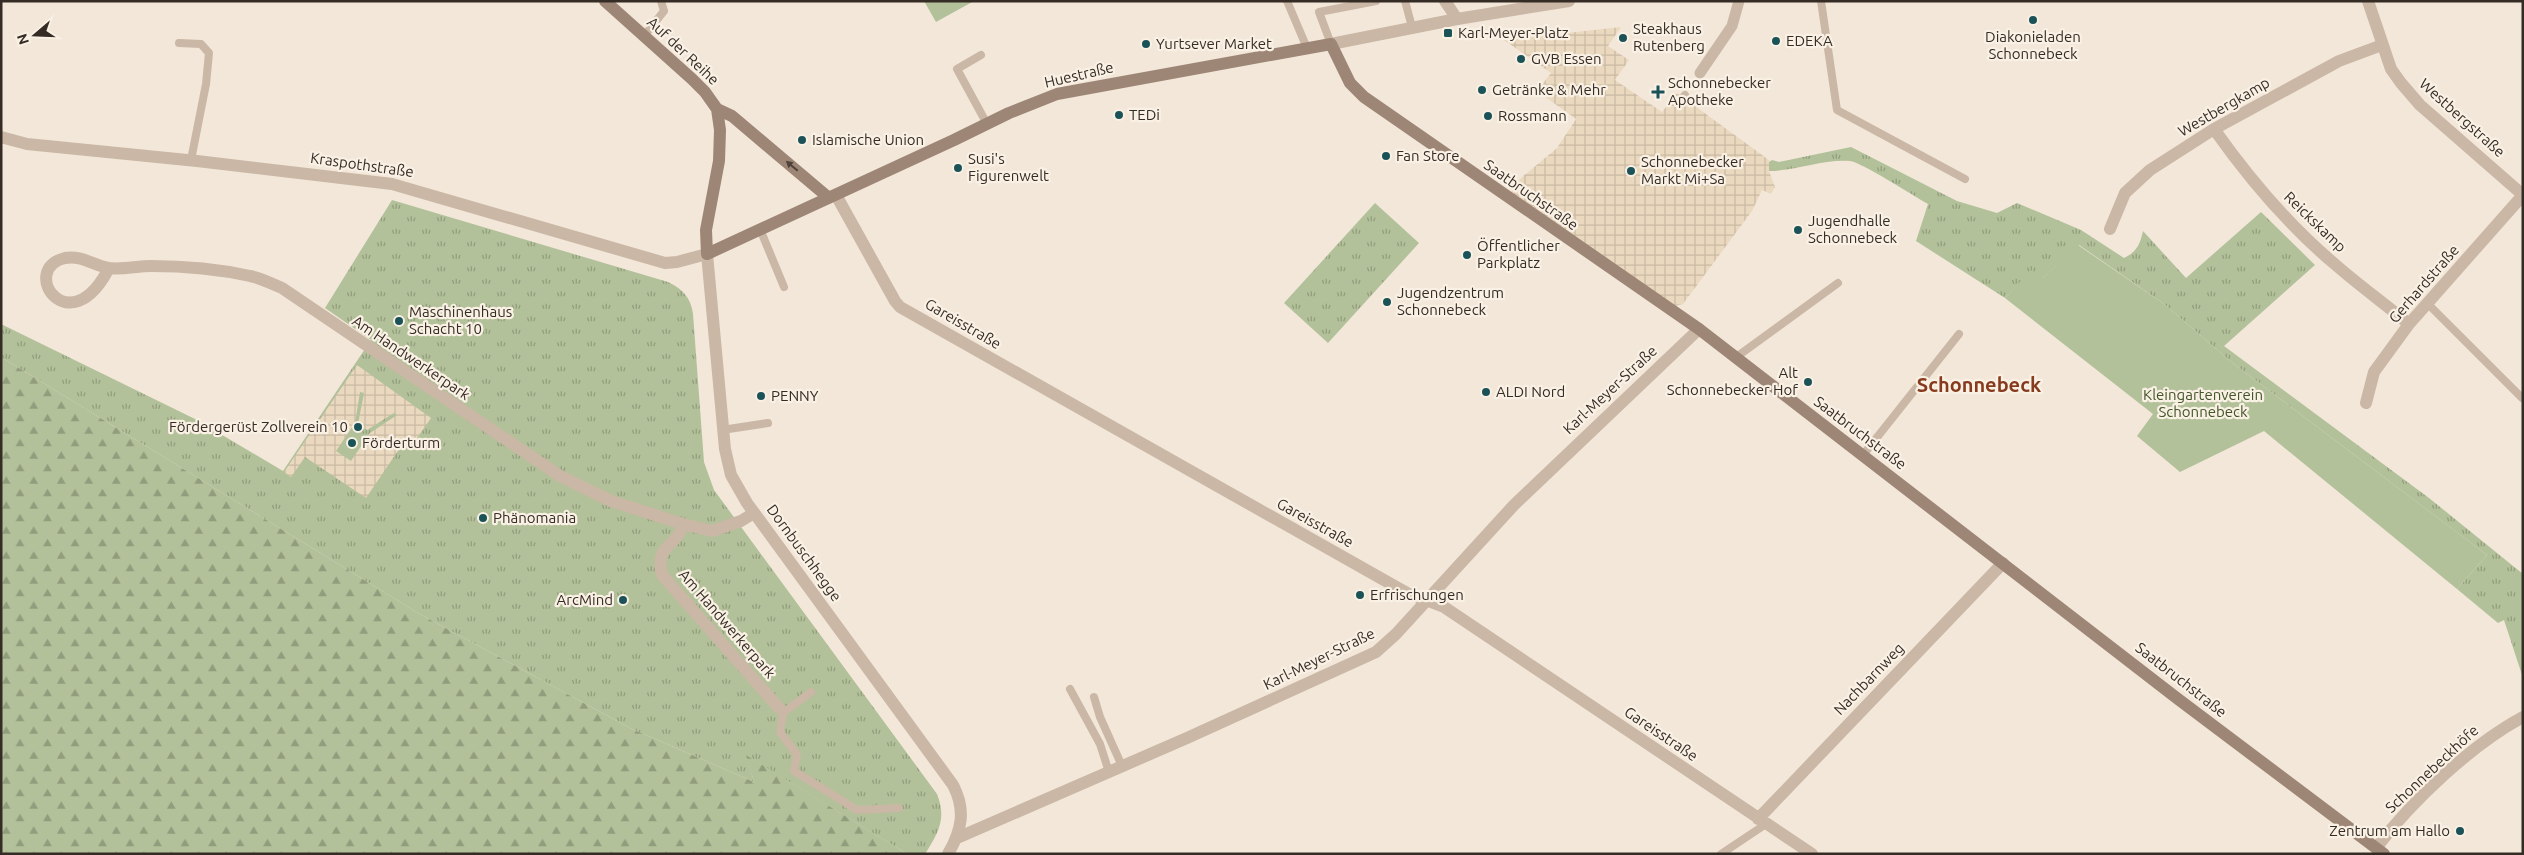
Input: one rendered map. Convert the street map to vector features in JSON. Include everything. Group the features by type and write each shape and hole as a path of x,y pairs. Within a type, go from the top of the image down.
{"main road":[{"name":"Auf der Reihe","path":"605,1 705,92 717,109 721,141 706,230 707,254"},
{"name":"Huestraße","path":"707,254 988,124 1009,112 1065,92 1331,44"},
{"name":"Saatbruchstraße","path":"1331,44 1350,83 1364,98 1699,329 2377,852"},
{"path":"717,109 732,116 833,196"}],"street":[{"path":"1445,1 1457,19"},
{"name":"Huestraße","path":"1331,44 1412,27 1569,1"},
{"path":"1700,73 1732,26 1739,1"},
{"name":"Westbergstraße","path":"2368,1 2390,69 2420,105 2523,195"},
{"name":"Westbergkamp","path":"2110,230 2126,193 2150,170 2214,129 2339,61 2382,45"},
{"name":"Reickskamp","path":"2214,129 2248,177 2292,225 2336,266 2409,324"},
{"name":"Kraspothstraße","path":"2,137 27,144 191,160 392,184 665,263 707,254"},
{"name":"Gerhardstraße","path":"2366,403 2374,372 2409,324 2523,195"},
{"name":"Gareisstraße","path":"833,196 900,307 1398,588 1427,600 1463,619 1812,854"},
{"name":"Dornbuschhegge","path":"707,254 722,430 731,475 736,487 953,785 961,810 961,824 957,838"},
{"name":"Am Handwerkerpark","path":"109,268 95,289 72,303 54,299 49,292 47,276 55,262 61,259 79,258 109,268 150,266 204,269 251,276 282,288 560,476 611,501 682,524 712,531 741,521 754,512"},
{"name":"Karl-Meyer-Straße","path":"957,838 1376,652 1387,644 1520,498 1699,329"},
{"name":"Am Handwerkerpark","path":"682,524 680,533 664,551 659,561 662,575 781,710"},
{"name":"Nachbarnweg","path":"1762,821 2003,563"},
{"name":"Schonnebeckhöfe","path":"2377,852 2418,800 2496,732 2523,718"},
{"path":"948,854 957,838"}],"lane":[{"path":"644,36 664,11 661,1"},
{"path":"1287,1 1307,48"},
{"path":"1331,44 1319,12 1376,1"},
{"path":"1405,1 1412,27"},
{"path":"1821,1 1837,110 1965,180"},
{"path":"179,43 201,44 209,53 206,84 191,160"},
{"path":"982,55 957,69 988,124"},
{"path":"760,229 784,287"},
{"path":"1735,358 1838,283"},
{"path":"2427,303 2522,398"},
{"path":"1863,456 1959,334"},
{"path":"722,430 768,423"},
{"path":"1070,689 1100,744 1109,772"},
{"path":"811,692 781,710 780,732 797,755 794,771 857,810 899,808"},
{"path":"1094,697 1100,717 1122,766"},
{"path":"1721,854 1762,821"}],"green space":[{"path":"924,1 974,1 936,22"},
{"path":"1851,147 1957,201 1997,213 2017,203 2081,230 2124,258 2137,247 2143,231 2186,278 2261,212 2315,265 2224,346 2429,498 2523,574 2523,678 2504,620 2498,623 2457,589 2487,555 2230,361 2164,304 2079,245 2042,279 2031,271 2005,298 1916,241 1928,204 1865,167 1850,161 1840,161 1769,171 1769,162 1772,160 1779,162"},
{"path":"392,200 668,282 685,295 690,303 693,314 704,462 714,490 937,794 941,811 940,826 925,854 907,854 747,756 754,782 630,728 418,613 1,357 1,324 195,419 283,471 371,340 325,308"},
{"path":"1375,203 1419,243 1328,343 1284,303"},
{"name":"Kleingartenverein Schonnebeck","path":"2078,245 2164,304 2230,361 2487,555 2457,589 2264,431 2180,472 2137,436 2153,414 2005,298 2031,270 2043,278"},
{"path":"1,357 418,613 630,728 754,782 746,755 907,854 1,854"}],"shaded area":[{"name":"Karl-Meyer-Platz","path":"1621,27 1608,46 1629,60 1615,80 1662,112 1677,93 1769,160 1769,171 1775,187 1771,194 1762,190 1752,211 1683,304 1667,308 1507,198 1521,178 1557,148 1576,119 1537,91 1551,73 1504,40"},
{"path":"357,365 431,418 415,441 408,436 366,498 305,457 291,477 284,472","holes":["360,392 364,393 358,424 367,430 394,413 397,415 370,433 351,461 336,451 355,423"]}],"place":[{"name":"Diakonieladen Schonnebeck","path":"2033,20"},
{"name":"Karl-Meyer-Platz","path":"1448,33"},
{"name":"Steakhaus Rutenberg","path":"1623,38"},
{"name":"EDEKA","path":"1776,41"},
{"name":"Yurtsever Market","path":"1146,44"},
{"name":"GVB Essen","path":"1521,59"},
{"name":"Getränke & Mehr","path":"1482,90"},
{"name":"Schonnebecker Apotheke","path":"1658,92"},
{"name":"TEDi","path":"1119,115"},
{"name":"Rossmann","path":"1488,116"},
{"name":"Islamische Union","path":"802,140"},
{"name":"Fan Store","path":"1386,156"},
{"name":"Susi's Figurenwelt","path":"958,168"},
{"name":"Schonnebecker Markt Mi+Sa","path":"1631,171"},
{"name":"Jugendhalle Schonnebeck","path":"1798,230"},
{"name":"Öffentlicher Parkplatz","path":"1467,255"},
{"name":"Jugendzentrum Schonnebeck","path":"1387,302"},
{"name":"Maschinenhaus Schacht 10","path":"399,321"},
{"name":"Alt Schonnebecker Hof","path":"1808,382"},
{"name":"ALDI Nord","path":"1486,392"},
{"name":"PENNY","path":"761,396"},
{"name":"Fördergerüst Zollverein 10","path":"358,427"},
{"name":"Förderturm","path":"352,443"},
{"name":"Phänomania","path":"483,518"},
{"name":"Erfrischungen","path":"1360,595"},
{"name":"ArcMind","path":"623,600"},
{"name":"Zentrum am Hallo","path":"2460,831"}],"district":[{"name":"Schonnebeck","path":"1979,385"}]}
